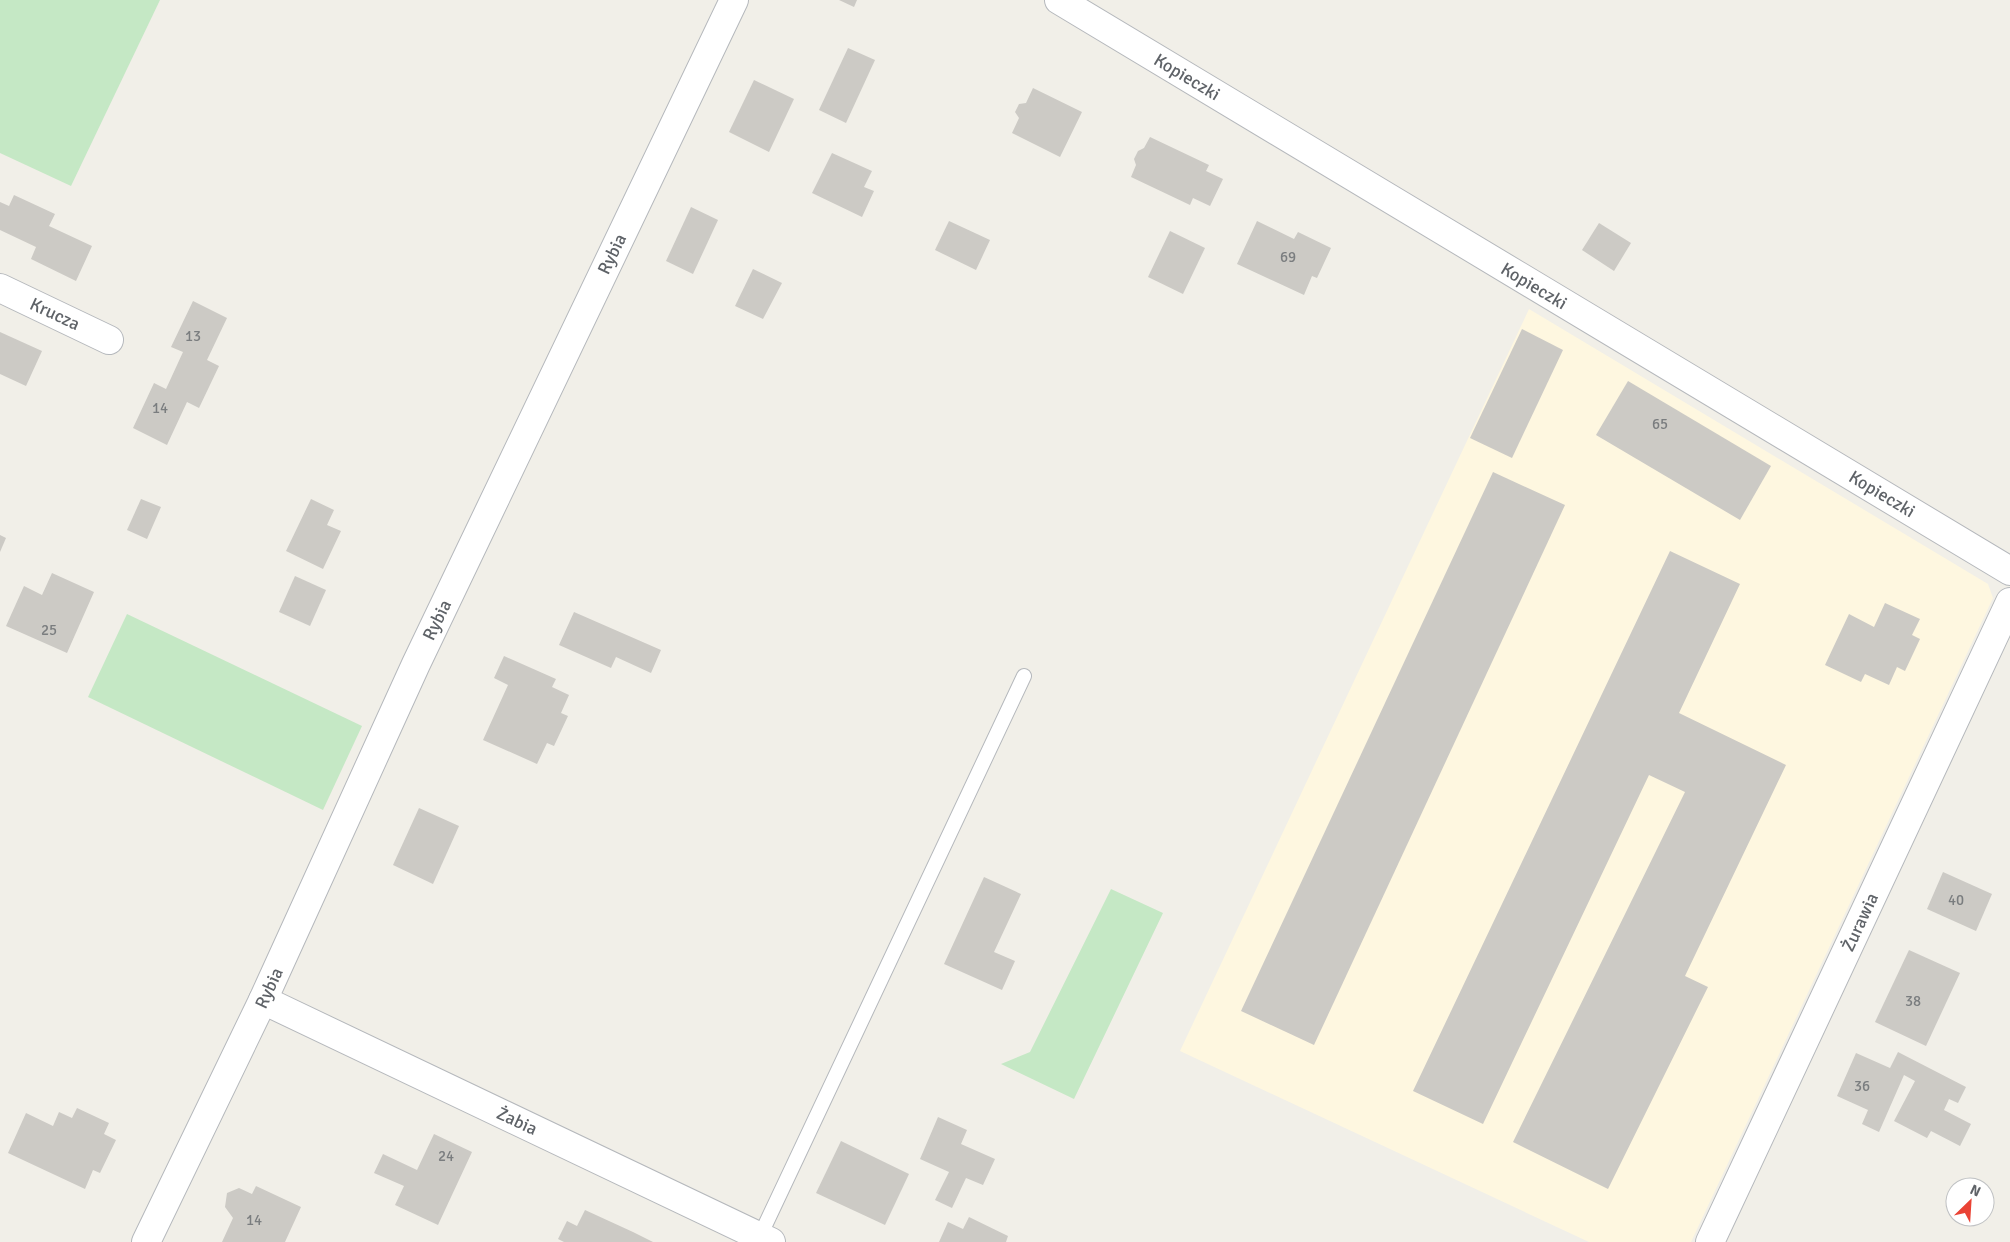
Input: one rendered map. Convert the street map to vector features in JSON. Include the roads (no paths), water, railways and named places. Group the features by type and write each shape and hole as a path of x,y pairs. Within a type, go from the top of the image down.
{"street":[{"name":"Rybia","path":"146,1242 264,1000 416,664 734,0"},
{"name":"Kopieczki","path":"1059,0 2010,571"},
{"name":"Krucza","path":"0,288 109,340"},
{"name":"Żurawia","path":"1710,1242 2010,602"},
{"name":"Żabia","path":"264,1000 766,1239"}],"lane":[{"path":"766,1239 1024,676"}]}
